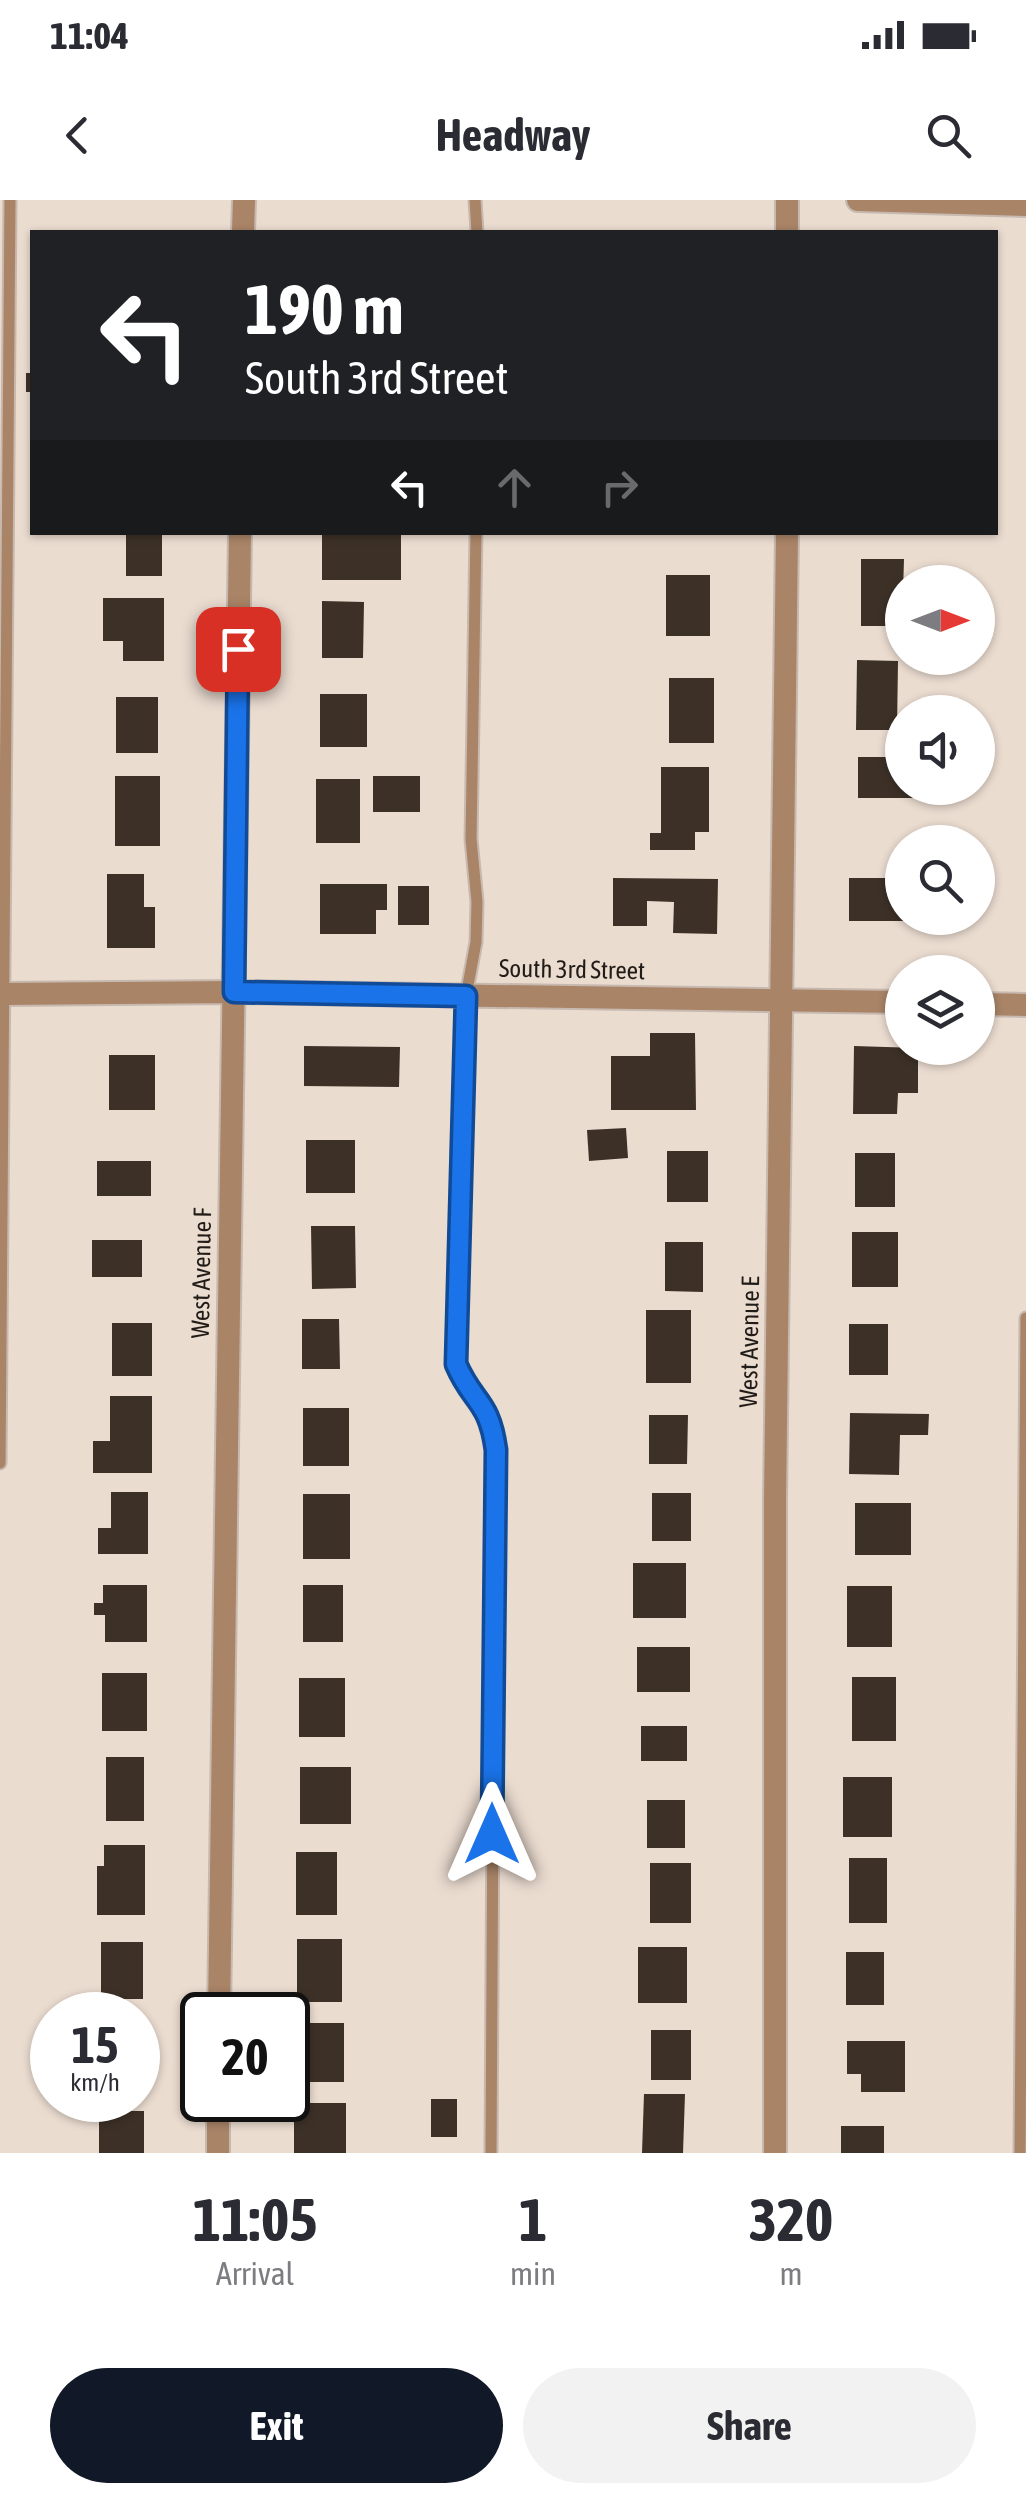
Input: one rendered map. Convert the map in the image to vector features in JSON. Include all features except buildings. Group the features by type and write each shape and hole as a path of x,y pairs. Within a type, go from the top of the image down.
{"street":[{"path":"243,230 244,200"},
{"path":"786,200 786,230"},
{"path":"858,200 1026,205"},
{"name":"West Avenue F","path":"219,1992 240,535"},
{"name":"West Avenue E","path":"775,2153 779,999 787,535"},
{"name":"South 3rd Street","path":"3,994 234,992 885,1002"},
{"path":"995,1004 1026,1005"},
{"path":"218,2122 218,2153"}],"lane":[{"path":"0,1463 10,200"},
{"path":"475,200 476,230"},
{"path":"476,535 471,839 477,915 466,996 456,1364 464,1384 492,1417 496,1450 491,2153"},
{"path":"1020,2153 1026,1318"}],"route":[{"path":"238,649 234,992 466,996 456,1364 464,1384 479,1397 492,1417 496,1450 492,1834"}]}
